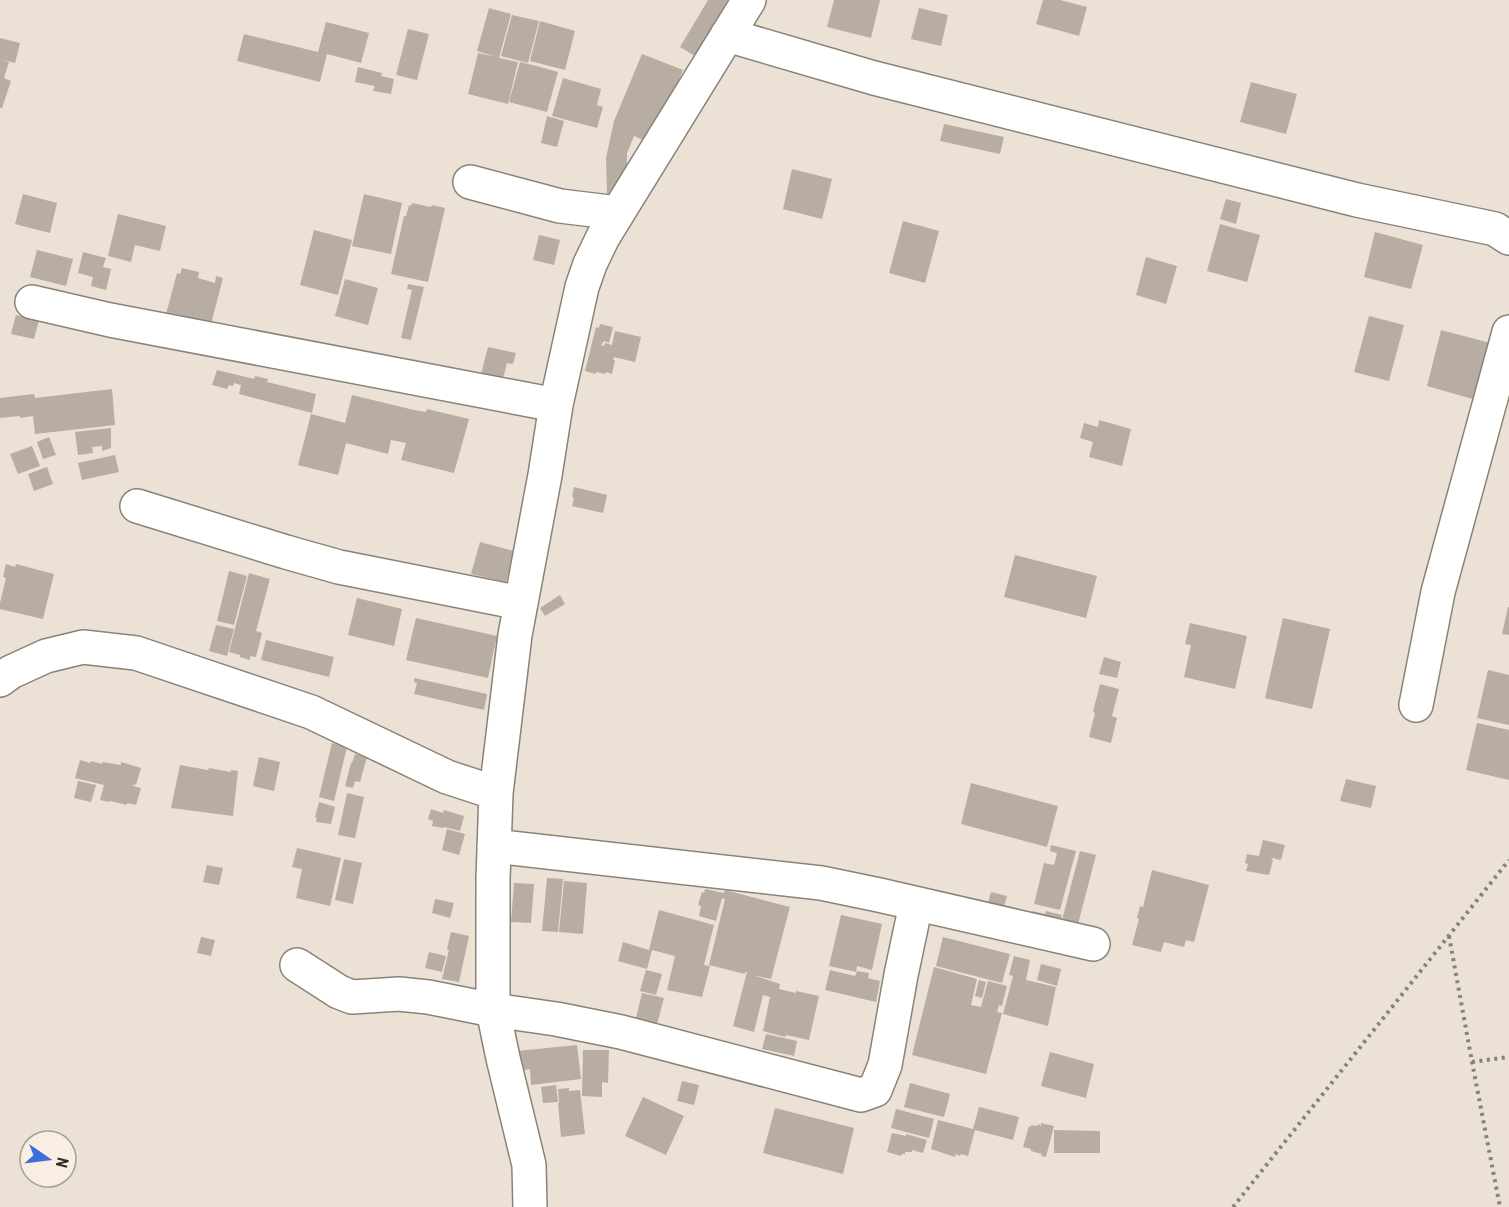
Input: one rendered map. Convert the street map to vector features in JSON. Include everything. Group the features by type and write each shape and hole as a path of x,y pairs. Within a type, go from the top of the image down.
{"street":[{"path":"530,1207 529,1165 493,1010 494,846 496,793 515,635 556,405 574,320 590,264 603,237 749,0"},
{"path":"727,35 874,78 1311,189 1495,229 1509,238"},
{"path":"470,182 560,206 618,213"},
{"path":"32,302 110,320 556,405"},
{"path":"1416,705 1438,592 1509,332"},
{"path":"137,506 339,567 521,603"},
{"path":"0,680 11,672 46,656 83,647 136,654 311,712 447,777 496,793"},
{"path":"494,846 821,883 1093,944"},
{"path":"297,964 339,992 352,997 399,994 428,997 493,1010 556,1019 621,1032 861,1095 875,1090 885,1065 916,904"}],"path":[{"path":"1233,1207 1509,860"},
{"path":"1449,935 1500,1207"},
{"path":"1472,1062 1509,1057"}],"building":[{"path":"708,0 728,0 695,56 680,47"},
{"path":"834,0 880,0 871,38 827,27"},
{"path":"1043,0 1060,0 1087,7 1079,36 1036,24"},
{"path":"489,8 511,14 499,58 518,62 508,104 468,94 478,53 497,57 477,51"},
{"path":"919,8 948,15 941,46 911,39"},
{"path":"512,15 539,21 528,63 501,56"},
{"path":"540,21 575,31 565,70 530,61"},
{"path":"326,22 369,33 361,63 327,54 320,82 237,61 244,34 318,52"},
{"path":"408,29 429,34 417,80 396,75"},
{"path":"0,38 20,43 15,63 0,59"},
{"path":"642,54 683,70 652,144 634,136 627,153 627,185 607,194 606,158 614,121"},
{"path":"0,59 9,62 4,78 11,81 2,108 0,108"},
{"path":"520,62 558,72 547,112 509,102"},
{"path":"358,67 382,73 381,76 394,79 391,94 373,91 375,86 355,82"},
{"path":"563,78 601,89 597,105 603,107 597,128 552,116"},
{"path":"1251,82 1297,94 1286,134 1240,122"},
{"path":"547,116 564,121 557,147 541,143"},
{"path":"944,124 1004,137 1000,154 940,141"},
{"path":"792,169 832,179 822,219 783,209"},
{"path":"23,194 57,203 50,233 15,224"},
{"path":"364,194 402,203 391,254 352,246"},
{"path":"1226,199 1241,203 1236,224 1220,219"},
{"path":"412,203 445,208 428,282 391,274 404,216"},
{"path":"118,214 166,226 160,251 135,245 131,262 108,256"},
{"path":"903,221 939,231 925,283 889,273"},
{"path":"1220,224 1260,235 1247,282 1207,271"},
{"path":"314,230 352,240 338,295 300,285"},
{"path":"1375,232 1423,245 1411,289 1364,277"},
{"path":"539,235 560,240 554,265 533,260"},
{"path":"37,250 73,259 66,286 30,277"},
{"path":"83,252 106,258 103,267 111,269 106,290 91,286 93,277 78,273"},
{"path":"1146,257 1177,266 1166,304 1136,295"},
{"path":"182,268 199,272 198,278 215,283 216,276 223,278 211,324 166,314 177,273 180,274"},
{"path":"345,279 378,288 368,325 335,316"},
{"path":"408,284 424,287 411,340 401,338 412,290 407,289"},
{"path":"16,315 39,320 34,339 11,334"},
{"path":"1369,316 1404,325 1389,381 1354,372"},
{"path":"600,324 613,327 609,343 604,341 601,345 604,346 605,343 612,345 615,331 641,337 635,362 614,357 612,374 585,371 596,327 599,328"},
{"path":"1441,330 1498,345 1483,402 1427,386"},
{"path":"488,347 516,353 513,364 507,363 503,379 481,374"},
{"path":"217,370 254,379 255,376 268,379 267,382 316,394 312,413 239,394 241,385 234,383 227,389 212,385"},
{"path":"112,389 115,425 35,434 33,416 0,418 0,398 34,394 35,398"},
{"path":"352,395 414,410 426,412 427,409 469,419 454,473 401,460 406,443 391,440 388,454 346,443 338,475 298,465 311,414 345,423"},
{"path":"1099,420 1131,429 1122,466 1089,457 1093,442 1080,438 1084,423 1098,427"},
{"path":"111,428 111,448 102,451 102,446 92,447 93,453 78,455 75,432"},
{"path":"49,437 56,455 43,459 37,442"},
{"path":"32,446 40,466 18,474 10,454"},
{"path":"115,455 119,472 82,480 78,463"},
{"path":"47,467 53,484 34,491 28,474"},
{"path":"574,487 607,495 603,513 572,506"},
{"path":"480,542 514,551 506,582 471,574"},
{"path":"1015,555 1097,576 1086,618 1004,597"},
{"path":"6,564 15,567 16,564 54,574 43,619 0,609 6,578 3,577"},
{"path":"229,571 247,576 234,625 217,621"},
{"path":"249,573 270,579 256,631 262,633 256,657 250,656 250,660 229,652"},
{"path":"560,595 565,604 545,616 540,608"},
{"path":"357,598 402,609 394,646 348,635"},
{"path":"1509,607 1509,635 1502,634"},
{"path":"416,618 497,636 488,678 406,660"},
{"path":"1283,618 1330,629 1312,709 1265,698"},
{"path":"1190,623 1247,636 1235,689 1184,677 1191,645 1185,644"},
{"path":"216,625 234,629 227,656 209,651"},
{"path":"266,640 334,657 329,677 261,660"},
{"path":"1104,657 1121,662 1117,678 1099,674"},
{"path":"1488,670 1509,675 1509,725 1477,718"},
{"path":"414,678 487,694 484,710 414,694 417,683 414,682"},
{"path":"1100,684 1119,689 1112,716 1117,718 1111,743 1089,737"},
{"path":"1477,723 1509,730 1509,780 1466,770"},
{"path":"332,743 347,747 334,801 319,797"},
{"path":"355,754 367,757 360,782 355,781 353,788 345,786"},
{"path":"259,757 280,762 274,791 253,786"},
{"path":"80,760 121,765 121,762 141,768 136,785 133,786 141,788 136,805 100,800 104,785 75,778"},
{"path":"180,765 208,770 209,768 238,771 233,816 171,808"},
{"path":"1346,779 1376,786 1371,808 1340,801"},
{"path":"78,781 96,785 91,802 74,798"},
{"path":"971,783 1058,806 1047,847 961,824"},
{"path":"347,793 364,797 355,838 338,835"},
{"path":"319,802 335,807 331,824 316,822"},
{"path":"431,809 464,816 460,831 432,826 433,821 428,819"},
{"path":"447,829 465,834 459,855 442,850"},
{"path":"1263,840 1285,845 1281,860 1271,859 1273,860 1269,875 1246,871 1247,854 1259,856"},
{"path":"1051,845 1076,851 1060,910 1034,904 1044,863 1054,865 1057,853 1050,851"},
{"path":"297,848 341,858 330,906 296,898 302,869 292,867"},
{"path":"1080,851 1096,855 1077,928 1061,924"},
{"path":"344,859 362,863 353,904 335,900"},
{"path":"207,865 223,868 219,885 203,882"},
{"path":"1152,870 1209,885 1194,942 1186,940 1184,947 1164,942 1161,952 1132,945 1140,906 1143,907"},
{"path":"547,878 563,879 558,932 542,931"},
{"path":"564,881 587,883 583,934 559,932"},
{"path":"514,883 534,884 531,923 511,922"},
{"path":"705,889 724,893 725,890 790,907 771,979 753,975 780,984 779,989 819,996 809,1040 763,1031 770,997 763,995 754,1032 733,1026 747,972 745,974 709,965 725,899 722,898 716,921 699,916 701,906 698,905"},
{"path":"991,892 1007,896 1003,910 987,906"},
{"path":"435,899 454,903 450,918 432,913"},
{"path":"659,910 714,925 704,965 710,966 702,997 667,990 675,956 652,950 647,969 618,961 623,942 649,950"},
{"path":"1032,911 1045,914 1046,911 1062,915 1058,930 1028,926"},
{"path":"841,915 882,924 872,970 857,966 856,972 829,966"},
{"path":"451,932 469,936 459,982 442,979"},
{"path":"201,937 215,940 211,956 197,953"},
{"path":"943,937 1010,954 1002,983 936,966"},
{"path":"429,952 446,956 442,972 425,968"},
{"path":"1014,956 1030,960 1026,980 1056,987 1048,1026 1003,1014 1013,976 1009,975"},
{"path":"1041,964 1061,969 1057,986 1037,980"},
{"path":"934,967 977,979 971,1005 981,1007 988,981 1007,986 1002,1006 999,1005 997,1012 1002,1013 986,1074 912,1055"},
{"path":"646,970 662,974 656,995 640,991"},
{"path":"830,970 855,976 857,971 869,973 868,978 880,981 876,1002 825,990"},
{"path":"979,980 986,982 982,998 975,996"},
{"path":"642,993 664,998 655,1032 634,1026"},
{"path":"766,1034 797,1041 794,1056 762,1049"},
{"path":"577,1045 581,1079 531,1085 530,1069 519,1071 517,1051"},
{"path":"583,1050 609,1050 608,1083 602,1082 602,1097 582,1096"},
{"path":"1050,1052 1094,1064 1086,1098 1041,1086"},
{"path":"682,1081 699,1085 694,1105 677,1101"},
{"path":"910,1083 950,1094 944,1117 904,1107"},
{"path":"556,1085 558,1102 543,1103 541,1087"},
{"path":"569,1088 569,1091 580,1090 585,1134 561,1137 558,1089"},
{"path":"643,1097 684,1116 666,1155 625,1136"},
{"path":"979,1107 1019,1117 1013,1140 975,1130 968,1156 956,1154 955,1157 931,1149 938,1120 973,1129"},
{"path":"775,1108 854,1128 843,1174 763,1153"},
{"path":"896,1109 934,1119 929,1138 891,1128"},
{"path":"1041,1123 1054,1126 1046,1157 1023,1147 1029,1126 1038,1124 1041,1126"},
{"path":"1054,1130 1100,1131 1100,1153 1054,1153"},
{"path":"892,1133 927,1140 923,1153 912,1150 901,1156 887,1152"}]}
